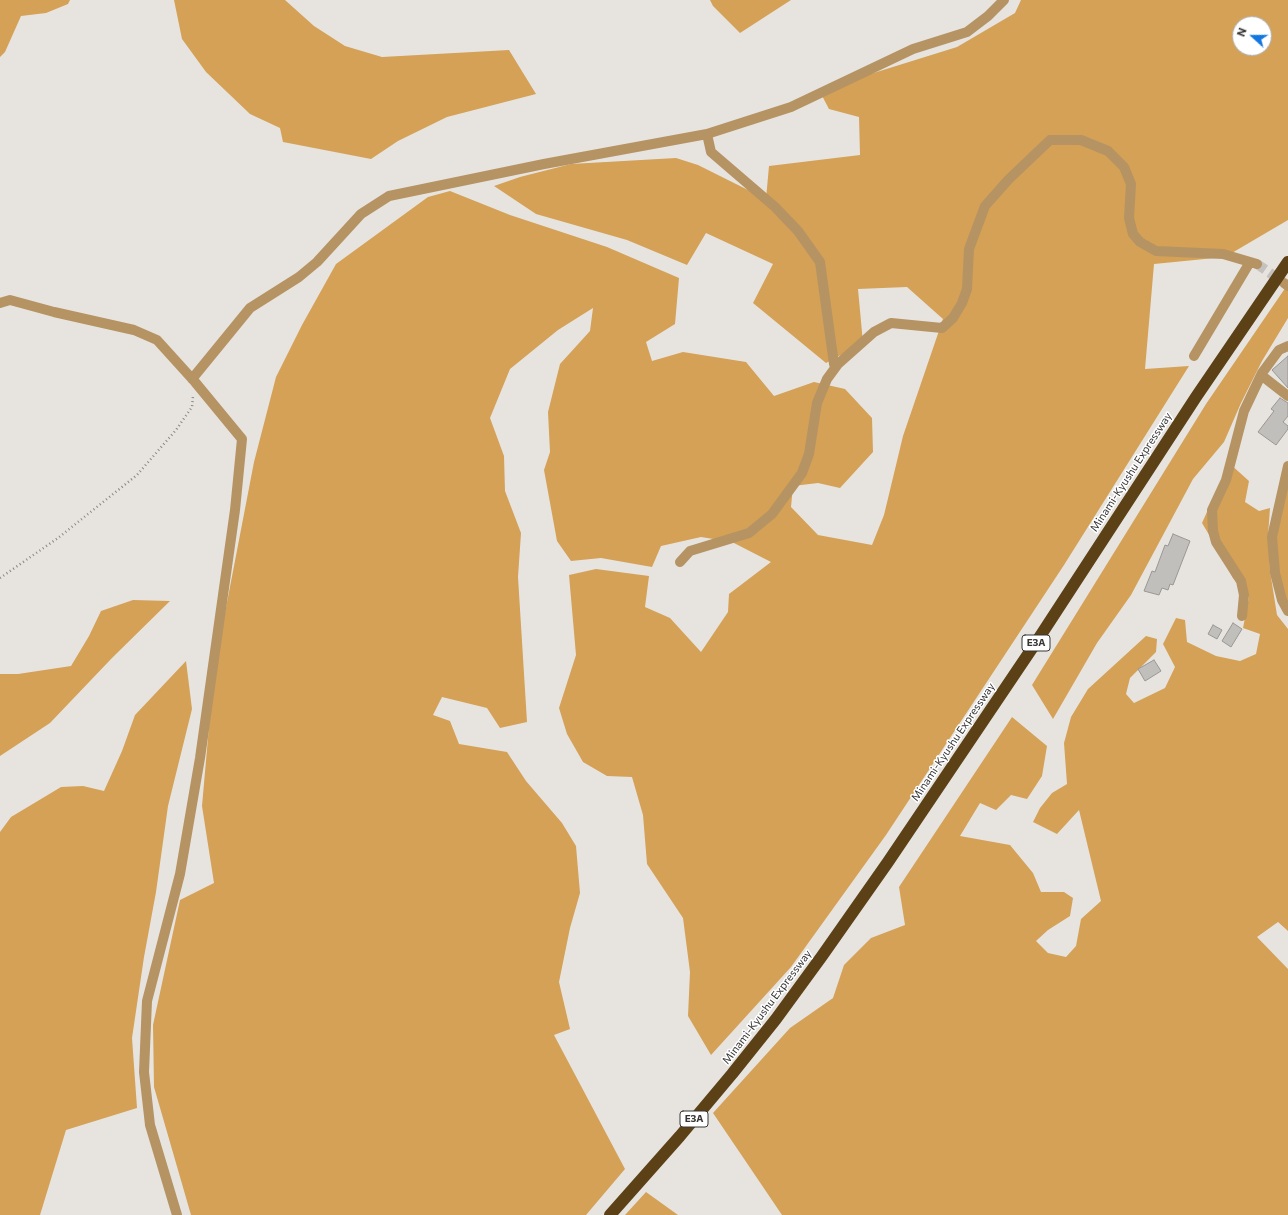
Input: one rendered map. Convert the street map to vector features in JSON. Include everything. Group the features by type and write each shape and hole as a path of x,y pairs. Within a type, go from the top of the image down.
{"highway":[{"name":"Minami-Kyushu Expressway","path":"610,1215 680,1136 776,1020 888,862 1037,641 1196,397 1288,262"}],"street":[{"path":"193,380 250,308 299,277 317,262 361,214 389,196 544,164 706,134 791,107 913,49 967,32 988,16 1004,0"},
{"path":"706,134 711,152 775,206 798,231 820,262 834,364 838,364"},
{"path":"680,562 690,551 749,533 772,514 802,473 809,454 817,403 827,379 838,364 874,332 891,322 942,328 953,318 962,303 967,289 969,249 985,206 1009,179 1050,140 1081,140 1108,151 1124,167 1131,184 1128,218 1133,234 1140,242 1156,252 1223,254 1254,263 1194,356"},
{"path":"0,303 10,300 54,312 134,330 157,340 193,380 242,439 235,510 200,758 180,874 147,1001 144,1072 150,1125 177,1215"},
{"path":"1242,616 1244,595 1241,580 1216,542 1213,531 1212,510 1226,480 1244,411 1261,375 1279,350 1288,346"},
{"path":"1261,375 1288,396"},
{"path":"1288,466 1272,537 1275,574 1282,600 1288,611"}],"path":[{"path":"0,578 58,538 137,475 176,430 192,408 193,380"}],"shaded area":[{"path":"0,0 70,0 68,4 46,13 21,16 5,52 0,57"},
{"path":"174,0 285,0 314,26 345,46 382,57 509,50 536,94 447,117 398,141 371,159 283,142 280,128 250,114 206,72 182,39"},
{"path":"710,0 791,0 740,33 713,6"},
{"path":"1021,0 1288,0 1288,220 1225,257 1154,264 1145,369 1189,366 1064,565 886,835 791,967 711,1055 688,1016 690,972 683,918 647,864 643,815 632,777 607,776 583,762 567,734 559,708 576,655 569,575 596,569 649,576 645,607 670,618 701,652 728,612 729,594 771,562 732,542 701,537 661,546 652,567 601,558 571,561 557,541 544,470 550,452 548,412 560,364 590,331 593,308 558,330 510,369 490,418 504,456 505,491 521,533 518,577 527,722 500,728 487,708 442,697 433,715 450,721 459,744 507,752 526,781 562,823 576,846 580,893 570,928 559,982 570,1029 554,1035 625,1169 586,1215 191,1215 154,1087 153,1025 180,900 214,883 202,806 214,670 254,462 276,377 302,325 336,264 428,197 450,191 510,215 607,247 679,278 675,324 646,342 652,361 683,352 746,362 774,396 814,382 845,389 872,418 873,452 840,488 818,483 793,486 791,507 818,535 872,545 884,515 903,436 943,319 907,287 858,289 863,343 826,363 753,303 773,264 706,233 687,265 627,240 536,214 494,186 520,177 571,164 676,158 698,165 766,199 769,166 860,155 859,117 829,109 819,90 957,47 1015,13"},
{"path":"1288,284 1288,318 1262,361 1224,442 1193,479 1131,595 1097,643 1053,719 1032,685 1206,404"},
{"path":"1229,463 1249,481 1245,502 1259,511 1270,508 1268,536 1270,571 1277,615 1288,629 1288,931 1278,922 1257,937 1288,969 1288,1215 782,1215 713,1113 790,1028 833,998 844,965 871,938 905,925 899,887 1012,717 1047,746 1042,776 1027,799 1011,795 996,810 980,803 960,836 1010,845 1033,873 1041,892 1064,892 1073,898 1070,916 1048,930 1036,941 1048,953 1066,957 1076,946 1081,919 1101,901 1079,810 1057,834 1033,822 1040,808 1052,793 1067,784 1064,743 1071,717 1088,689 1146,636 1157,639 1156,652 1130,678 1126,694 1134,703 1165,688 1175,667 1163,644 1176,618 1185,620 1187,642 1216,656 1240,661 1256,654 1260,634 1243,628 1249,597 1233,578 1202,523"},
{"path":"1288,477 1288,609 1282,595 1276,552 1278,513"},
{"path":"133,600 170,601 112,658 50,723 0,756 0,674 18,674 71,666 89,636 101,611"},
{"path":"186,661 192,709 168,806 156,892 144,957 132,1038 137,1108 66,1130 40,1215 0,1215 0,832 11,817 61,787 83,786 104,791 122,751 135,715"},
{"path":"646,1192 678,1215 625,1215"}],"building":[{"path":"1288,356 1288,388 1272,370"},
{"path":"1280,398 1288,403 1288,416 1283,422 1288,426 1288,429 1276,445 1258,432 1274,411 1271,409"},
{"path":"1173,534 1190,541 1173,585 1170,584 1168,590 1162,588 1159,595 1144,591 1152,571 1155,572 1165,545 1168,546"},
{"path":"1233,623 1242,629 1231,647 1222,641"},
{"path":"1213,625 1222,630 1217,639 1208,634"},
{"path":"1154,660 1161,671 1145,681 1138,669"}],"tunnel":[{"path":"1257,264 1283,282"}]}
